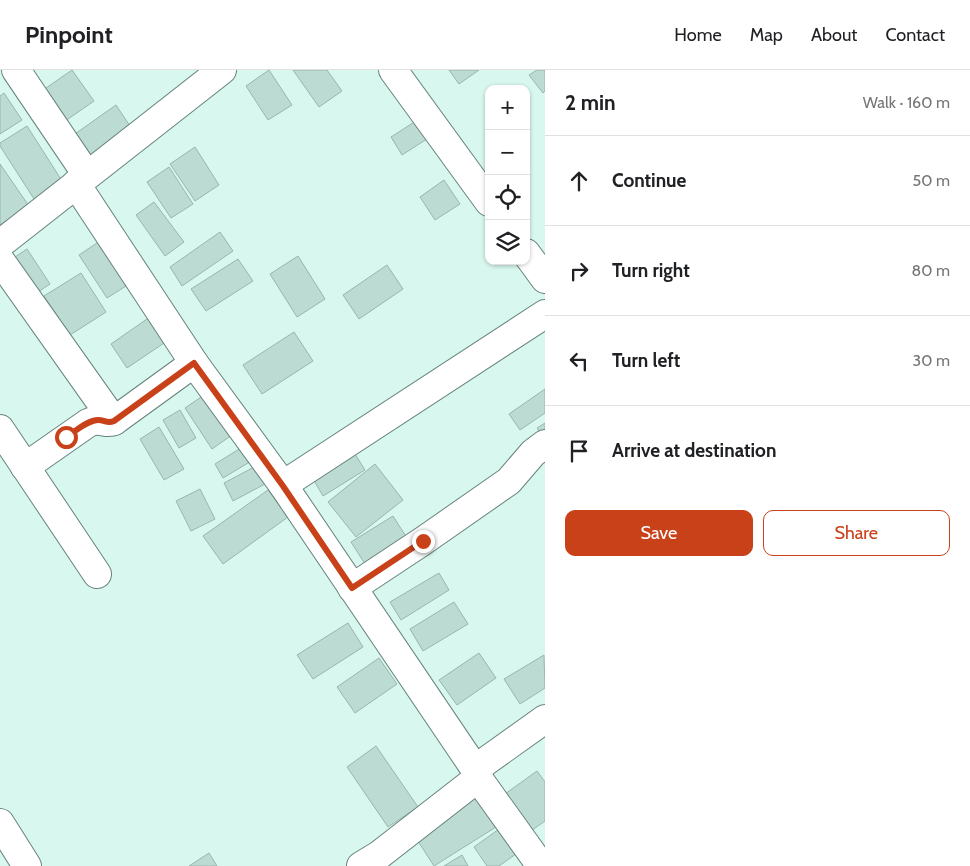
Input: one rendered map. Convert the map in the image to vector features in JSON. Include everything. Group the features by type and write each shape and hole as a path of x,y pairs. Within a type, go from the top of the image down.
{"street":[{"path":"0,244 222,70"},
{"path":"393,70 485,196"},
{"path":"21,72 82,180 194,363 283,486 541,866"},
{"path":"530,258 545,279"},
{"path":"0,260 114,421"},
{"path":"283,486 545,314"},
{"path":"25,467 88,423 98,420 107,423 114,421 194,363"},
{"path":"0,429 97,574"},
{"path":"352,588 509,481 533,453 545,444"},
{"path":"376,862 477,773 545,719"},
{"path":"0,823 27,866"}],"building":[{"path":"72,70 94,101 58,126 36,95"},
{"path":"269,70 292,105 268,120 246,86"},
{"path":"293,70 327,70 342,91 319,107"},
{"path":"449,70 479,70 459,84"},
{"path":"537,70 545,70 545,91 543,93 529,75"},
{"path":"4,93 22,120 0,134 0,96"},
{"path":"116,105 132,129 89,159 72,136"},
{"path":"419,119 430,137 402,155 391,137"},
{"path":"27,126 64,184 36,202 0,146 0,143"},
{"path":"195,147 219,185 195,201 170,164"},
{"path":"0,164 29,206 0,225"},
{"path":"169,167 193,204 171,218 147,182"},
{"path":"444,180 460,204 435,220 420,197"},
{"path":"154,202 184,242 165,256 136,215"},
{"path":"220,232 233,251 182,286 170,267"},
{"path":"106,237 134,281 107,298 79,255"},
{"path":"27,249 50,284 35,294 12,259"},
{"path":"298,256 325,299 297,317 270,274"},
{"path":"238,259 253,281 206,311 191,289"},
{"path":"387,265 403,289 359,319 343,295"},
{"path":"81,273 106,312 70,335 44,296"},
{"path":"157,312 173,337 127,368 111,344"},
{"path":"294,332 313,361 262,394 243,365"},
{"path":"545,389 545,413 520,430 509,414"},
{"path":"204,395 232,435 212,449 185,408"},
{"path":"180,410 196,438 179,448 163,420"},
{"path":"545,423 545,437 543,438 537,428"},
{"path":"159,427 184,469 164,480 140,439"},
{"path":"244,446 253,460 223,478 215,464"},
{"path":"350,446 365,470 323,496 309,472"},
{"path":"375,464 403,500 356,537 328,502"},
{"path":"256,466 265,484 233,501 224,483"},
{"path":"200,489 215,519 191,531 176,501"},
{"path":"268,490 288,517 223,564 203,536"},
{"path":"393,516 407,538 365,564 351,542"},
{"path":"439,573 449,590 401,620 390,602"},
{"path":"454,602 468,624 423,651 410,629"},
{"path":"348,623 363,647 313,679 297,655"},
{"path":"479,653 496,678 457,705 439,680"},
{"path":"544,655 545,688 520,704 504,679"},
{"path":"379,658 397,684 355,713 337,687"},
{"path":"376,746 418,807 388,827 347,767"},
{"path":"537,771 545,782 545,821 531,831 505,794"},
{"path":"476,796 496,827 434,866 414,835"},
{"path":"499,829 516,854 499,866 487,866 474,847"},
{"path":"209,853 217,866 189,866"},
{"path":"462,855 468,866 444,866"}],"route":[{"path":"66,437 93,421 102,420 107,423 114,421 194,363 283,486 352,588 423,541"}]}
